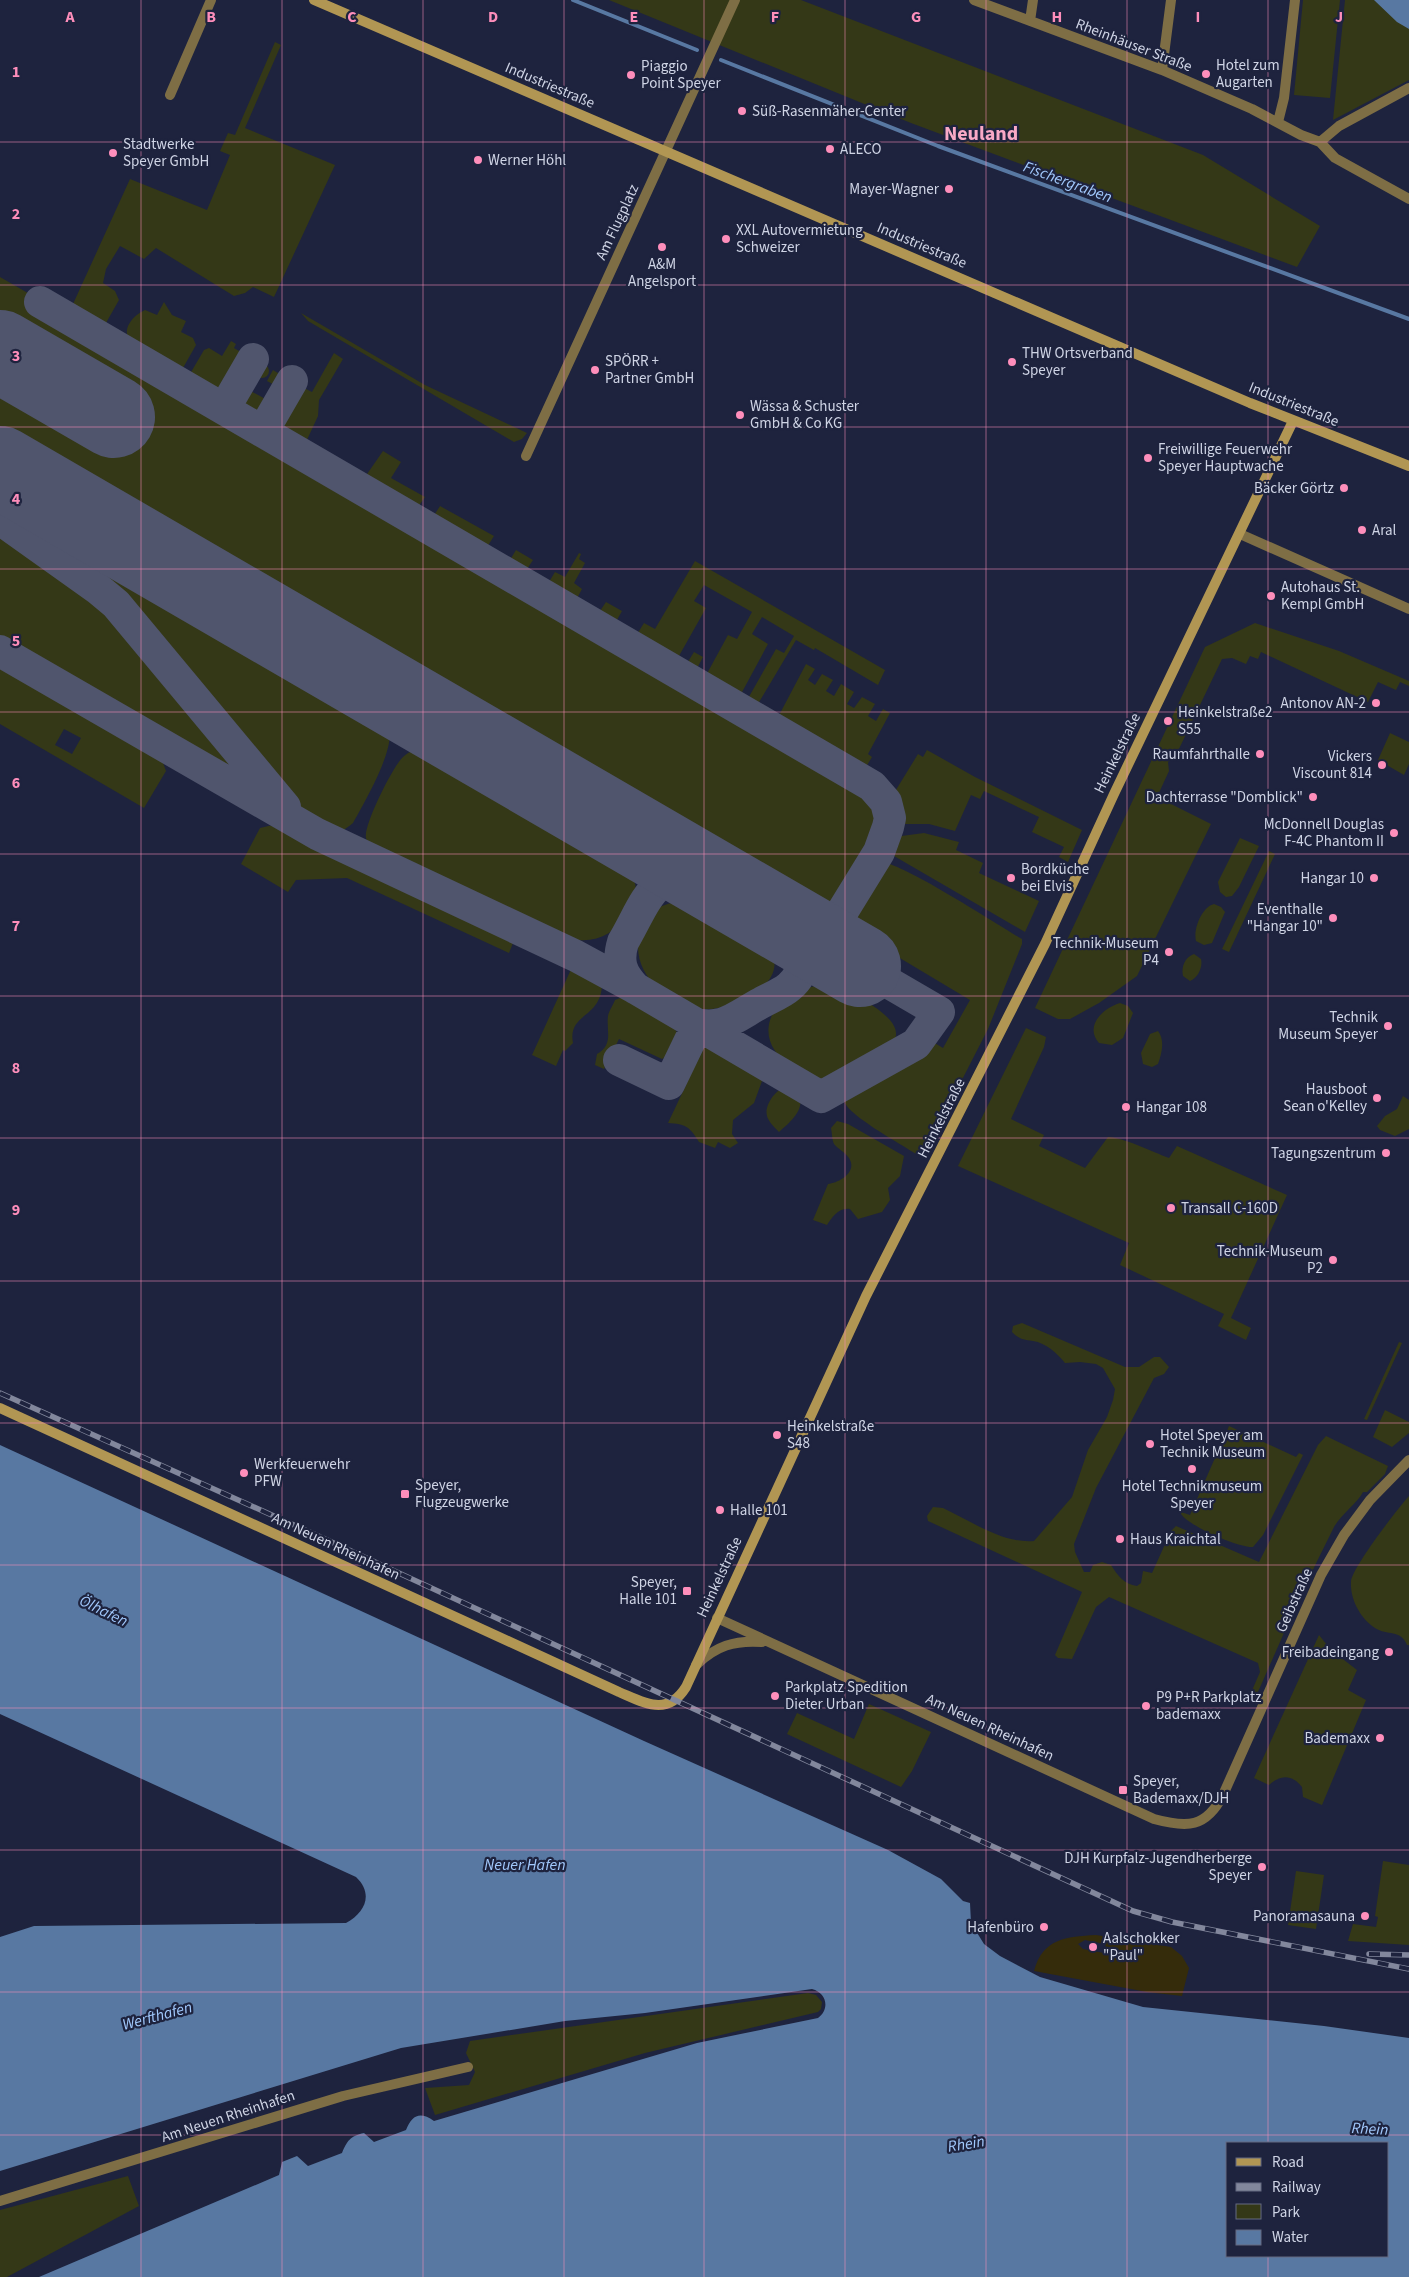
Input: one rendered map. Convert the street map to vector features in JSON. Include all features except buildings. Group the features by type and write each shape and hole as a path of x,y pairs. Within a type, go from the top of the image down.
{"street":[{"path":"170,95 211,0"},
{"name":"Industriestraße","path":"314,0 1294,421 1409,466"},
{"name":"Am Flugplatz","path":"526,456 735,0"},
{"name":"Rheinhäuser Straße","path":"974,0 1162,70 1278,122 1301,135 1320,142 1335,158 1409,199"},
{"path":"1030,21 1033,0"},
{"path":"1162,70 1171,0"},
{"path":"1278,122 1284,98 1295,0"},
{"path":"1320,142 1339,126 1409,88"},
{"name":"Heinkelstraße","path":"661,1705 669,1704 682,1693 695,1667 862,1305 1045,944 1114,794 1294,421"},
{"path":"1240,534 1409,609"},
{"name":"Am Neuen Rheinhafen","path":"0,1408 619,1692 648,1704 661,1705"},
{"name":"Geibstraße","path":"1202,1821 1217,1806 1223,1795 1321,1576 1344,1535 1370,1500 1409,1460"},
{"name":"Am Neuen Rheinhafen","path":"717,1618 1154,1819 1174,1824 1189,1824 1202,1821"},
{"name":"Am Neuen Rheinhafen","path":"695,1667 707,1655 730,1643 743,1641 768,1642"},
{"name":"Am Neuen Rheinhafen","path":"0,2202 342,2096 468,2067"}],"green space":[{"path":"609,0 801,0 1203,155 1320,226 1297,267 911,123"},
{"path":"1303,0 1340,0 1330,98 1294,95"},
{"path":"1345,0 1409,0 1409,80 1333,120"},
{"path":"275,42 281,45 245,128 335,165 274,297 253,287 245,293 234,296 156,248 144,259 120,246 106,269 103,283 115,291 119,300 102,330 35,292 37,288 73,304 130,179 207,210 230,155 220,151 228,133 235,135"},
{"path":"0,277 33,296 29,304 865,789 881,812 881,822 873,847 850,887 836,906 829,912 818,911 0,435"},
{"path":"164,302 172,315 186,321 181,332 193,338 196,345 179,375 136,349 130,342 127,334 128,326 135,316 145,310 157,315"},
{"path":"301,313 425,385 527,433 522,439 514,442 308,321"},
{"path":"231,341 236,344 234,348 246,355 222,394 217,396 187,379 204,350 209,348 222,356"},
{"path":"334,353 343,359 319,400 318,416 306,442 300,445 278,432 276,423 298,385 312,392"},
{"path":"262,364 267,366 269,371 267,376 262,378 257,376 255,371 257,366"},
{"path":"273,370 286,378 280,388 267,381"},
{"path":"245,388 271,402 262,417 256,419 237,407 237,401"},
{"path":"383,451 401,462 391,478 425,497 418,507 408,507 367,483 365,477"},
{"path":"440,506 494,536 484,552 436,524 433,517"},
{"path":"20,511 387,725 390,733 385,759 372,789 353,823 340,831 334,830 312,817 286,796 125,601 17,515"},
{"path":"0,538 72,579 116,615 225,748 232,760 230,765 218,767 0,640"},
{"path":"516,550 533,560 523,575 507,565"},
{"path":"579,553 581,554 579,559 585,563 574,583 582,589 574,604 546,587 555,572 565,577"},
{"path":"695,561 885,670 878,685 815,648 814,650 796,640 755,709 749,706 750,704 746,702 776,649 784,653 794,636 762,617 752,634 768,644 741,694 734,697 704,679 728,635 737,639 752,612 704,585 694,601 706,608 675,663 634,639 644,623 655,629"},
{"path":"606,602 622,611 613,627 596,617"},
{"path":"1255,623 1339,651 1409,681 1409,686 1400,682 1396,690 1378,682 1368,702 1261,652 1258,659 1250,656 1246,664 1232,658 1222,659 1178,751 1168,762 1169,771 1157,797 1211,824 1137,976 1099,1003 1070,1019 1058,1019 1035,1008 1205,647"},
{"path":"694,652 703,657 694,674 684,668"},
{"path":"0,663 161,757 166,771 144,808 0,724","holes":["64,729 81,738 72,754 55,745"]},
{"path":"806,664 815,669 808,680 815,685 822,674 833,680 826,691 834,696 841,684 854,692 847,704 854,708 862,697 875,704 868,716 876,721 883,709 890,713 868,754 872,757 863,772 776,721"},
{"path":"1390,733 1409,742 1409,764 1404,775 1378,760"},
{"path":"424,748 623,861 633,879 636,890 628,912 616,927 602,937 594,939 576,940 566,938 378,850 368,843 366,831 386,783 403,757 408,753"},
{"path":"927,750 975,777 1082,830 1068,862 1059,857 1064,847 1032,832 1039,817 984,791 980,799 971,795 955,831 929,824 904,824 899,822 891,798 918,754 923,757"},
{"path":"277,824 515,938 509,953 347,878 296,880 288,892 241,864 260,828"},
{"path":"924,833 959,842 956,850 983,863 979,873 1039,901 1025,932 894,856 891,848 894,837"},
{"path":"1240,838 1259,846 1239,887 1232,896 1226,897 1220,892 1218,882"},
{"path":"1269,851 1275,854 1229,952 1222,949"},
{"path":"884,863 911,873 1022,939 1022,944 988,1029 925,1152 916,1154 864,1121 847,1106 844,1100 854,1088 933,1042 943,1048 970,1000 853,930 850,920 855,905 869,880"},
{"path":"689,900 771,949 775,963 772,975 753,994 726,1006 699,1009 674,1001 653,984 640,960 638,947 640,934 653,912 665,905"},
{"path":"1214,904 1221,907 1225,912 1212,943 1204,945 1196,941 1197,925 1206,909"},
{"path":"1194,954 1201,959 1201,965 1198,975 1190,981 1183,976 1183,969 1186,960"},
{"path":"573,965 602,980 601,993 592,1009 575,1026 573,1043 565,1051 563,1050 556,1066 532,1055"},
{"path":"825,985 868,1002 888,1018 894,1026 896,1034 893,1044 882,1055 843,1076 823,1080 804,1074 779,1056 771,1043 768,1029 772,1016 780,1004 792,994 807,988"},
{"path":"628,995 669,1022 676,1031 678,1040 674,1050 662,1059 619,1039 604,1069 595,1065 597,1054 606,1046 609,1014 615,1000"},
{"path":"1120,1003 1128,1006 1133,1013 1123,1038 1112,1045 1099,1043 1095,1037 1094,1030 1098,1018 1107,1009"},
{"path":"1026,1028 1046,1037 1044,1047 1011,1119 1044,1135 1039,1146 1085,1168 1108,1137 1129,1142 1169,1158 1177,1146 1287,1195 1231,1318 1251,1328 1246,1340 1218,1326 1224,1314 1120,1265 1129,1243 958,1166"},
{"path":"1158,1031 1162,1038 1162,1051 1158,1064 1152,1067 1143,1064 1141,1053 1150,1034"},
{"path":"710,1046 717,1048 757,1071 762,1081 754,1103 733,1120 732,1134 738,1143 730,1148 718,1142 715,1148 699,1142 687,1127 668,1123 686,1085 692,1055 697,1050"},
{"path":"786,1087 798,1095 800,1106 795,1116 779,1132 767,1116 767,1107 778,1091"},
{"path":"1403,1096 1409,1100 1409,1129 1395,1136 1380,1130 1377,1126 1385,1116 1397,1109"},
{"path":"837,1121 848,1124 904,1156 900,1176 888,1188 890,1200 882,1212 858,1219 850,1209 846,1209 839,1211 827,1225 813,1220 828,1184 842,1179 851,1168 849,1158 833,1142 831,1128"},
{"path":"1022,1323 1125,1367 1139,1367 1154,1357 1160,1357 1169,1367 1164,1374 1154,1378 1096,1488 1074,1544 1075,1552 1084,1572 1090,1572 1093,1565 1102,1562 1111,1565 1125,1581 1137,1586 1141,1583 1143,1571 1152,1573 1171,1531 1176,1526 1259,1562 1318,1445 1326,1436 1388,1466 1385,1474 1367,1492 1363,1492 1334,1527 1254,1701 1249,1704 1247,1702 1260,1672 1258,1663 1109,1597 1096,1607 1072,1659 1058,1658 1055,1655 1082,1592 928,1521 927,1516 933,1507 943,1508 999,1535 1022,1541 1034,1541 1072,1497 1088,1450 1107,1417 1115,1389 1103,1368 1096,1364 1065,1363 1047,1346 1038,1342 1024,1340 1017,1336 1012,1332 1013,1326"},
{"path":"1399,1342 1402,1343 1367,1420 1364,1419"},
{"path":"1385,1410 1409,1422 1409,1433 1392,1447 1373,1437"},
{"path":"1229,1426 1296,1457 1299,1453 1303,1455 1263,1535 1253,1547 1237,1544 1204,1530 1181,1514 1181,1512 1190,1515"},
{"path":"1409,1496 1409,1645 1407,1645 1401,1637 1375,1628 1365,1620 1354,1602 1351,1582 1366,1552"},
{"path":"1319,1635 1331,1650 1357,1670 1348,1690 1366,1700 1322,1805 1303,1797 1302,1787 1290,1778 1277,1779 1269,1785 1254,1778"},
{"path":"869,1704 931,1732 912,1771 901,1787 787,1734 797,1713 854,1739"},
{"path":"1383,1861 1409,1865 1409,1945 1348,1941 1353,1924 1376,1927 1378,1917 1375,1916"},
{"path":"1296,1871 1324,1875 1316,1929 1288,1925"},
{"path":"808,1993 816,1995 822,2002 821,2009 818,2012 645,2053 435,2115 425,2088 469,2085 475,2072 466,2053 470,2041"},
{"path":"128,2176 139,2206 7,2277 0,2277 0,2210"}],"sand":[{"path":"1096,1935 1171,1947 1182,1956 1189,1968 1182,1996 1147,1992 1034,1971 1043,1952 1057,1941","holes":["1085,1940 1104,1944 1108,1949 1104,1953 1083,1949 1078,1944"]}],"water":[{"path":"1374,0 1409,0 1409,29 1397,22"},
{"path":"0,1445 644,1741 888,1850 941,1879 963,1901 970,1903 971,1923 984,1944 1000,1956 1040,1977 1143,2007 1324,2026 1409,2038 1409,2277 39,2277 279,2175 282,2162 297,2156 308,2166 342,2153 350,2140 359,2134 364,2133 374,2142 406,2130 411,2121 417,2116 425,2116 434,2121 697,2043 818,2018 824,2010 824,1998 812,1989 645,2013 565,2021 401,2048 0,2171 0,1937 34,1926 346,1923 358,1914 365,1903 365,1890 362,1883 356,1877 0,1714"}],"waterway":[{"name":"Fischergraben","path":"573,0 697,50"},
{"name":"Fischergraben","path":"721,60 938,146 1409,319"}],"taxiway":[{"path":"40,302 872,786 886,802 890,818 879,852 831,930 813,936 799,931"},
{"path":"224,409 253,359"},
{"path":"263,431 292,381"},
{"path":"0,476 33,486"},
{"path":"0,519 116,604 285,807"},
{"path":"0,651 317,834 576,956 635,988 821,1097 916,1044 939,1012 860,966"},
{"path":"644,841 656,863 655,887"},
{"path":"635,988 623,972 620,956 623,942 646,901 663,881 675,876 690,875 708,878"},
{"path":"692,1023 712,1025 727,1022 789,987 800,971 802,954 796,938 785,923"},
{"path":"619,1060 669,1084 697,1026"}],"runway":[{"path":"0,351 114,417"},
{"path":"0,467 860,966"}],"railway":[{"path":"0,1393 325,1539 1133,1911 1172,1922 1409,1969"},
{"path":"1369,1954 1409,1955"}],"place":[{"name":"Hotel zum Augarten","path":"1206,74"},
{"name":"Piaggio Point Speyer","path":"631,75"},
{"name":"Süß-Rasenmäher-Center","path":"742,111"},
{"name":"ALECO","path":"830,149"},
{"name":"Stadtwerke Speyer GmbH","path":"113,153"},
{"name":"Werner Höhl","path":"478,160"},
{"name":"Mayer-Wagner","path":"949,189"},
{"name":"XXL Autovermietung Schweizer","path":"726,239"},
{"name":"A&M Angelsport","path":"662,247"},
{"name":"THW Ortsverband Speyer","path":"1012,362"},
{"name":"SPÖRR + Partner GmbH","path":"595,370"},
{"name":"Wässa & Schuster GmbH & Co KG","path":"740,415"},
{"name":"Freiwillige Feuerwehr Speyer Hauptwache","path":"1148,458"},
{"name":"Bäcker Görtz","path":"1344,488"},
{"name":"Aral","path":"1362,530"},
{"name":"Autohaus St. Kempl GmbH","path":"1271,596"},
{"name":"Antonov AN-2","path":"1376,703"},
{"name":"Heinkelstraße2 S55","path":"1168,721"},
{"name":"Raumfahrthalle","path":"1260,754"},
{"name":"Vickers Viscount 814","path":"1382,765"},
{"name":"Dachterrasse \"Domblick\"","path":"1313,797"},
{"name":"McDonnell Douglas F-4C Phantom II","path":"1394,833"},
{"name":"Bordküche bei Elvis","path":"1011,878"},
{"name":"Hangar 10","path":"1374,878"},
{"name":"Eventhalle \"Hangar 10\"","path":"1333,918"},
{"name":"Technik-Museum P4","path":"1169,952"},
{"name":"Technik Museum Speyer","path":"1388,1026"},
{"name":"Hausboot Sean o'Kelley","path":"1377,1098"},
{"name":"Hangar 108","path":"1126,1107"},
{"name":"Tagungszentrum","path":"1386,1153"},
{"name":"Transall C-160D","path":"1171,1208"},
{"name":"Technik-Museum P2","path":"1333,1260"},
{"name":"Heinkelstraße S48","path":"777,1435"},
{"name":"Hotel Speyer am Technik Museum","path":"1150,1444"},
{"name":"Hotel Technikmuseum Speyer","path":"1192,1469"},
{"name":"Werkfeuerwehr PFW","path":"244,1473"},
{"name":"Speyer, Flugzeugwerke","path":"405,1494"},
{"name":"Halle 101","path":"720,1510"},
{"name":"Haus Kraichtal","path":"1120,1539"},
{"name":"Speyer, Halle 101","path":"687,1591"},
{"name":"Freibadeingang","path":"1389,1652"},
{"name":"Parkplatz Spedition Dieter Urban","path":"775,1696"},
{"name":"P9 P+R Parkplatz bademaxx","path":"1146,1706"},
{"name":"Bademaxx","path":"1380,1738"},
{"name":"Speyer, Bademaxx/DJH","path":"1123,1790"},
{"name":"DJH Kurpfalz-Jugendherberge Speyer","path":"1262,1867"},
{"name":"Panoramasauna","path":"1365,1916"},
{"name":"Hafenbüro","path":"1044,1927"},
{"name":"Aalschokker \"Paul\"","path":"1093,1947"}],"district":[{"name":"Neuland","path":"981,133"}],"water label":[{"name":"Ölhafen","path":"104,1610"},
{"name":"Neuer Hafen","path":"525,1864"},
{"name":"Werfthafen","path":"157,2015"},
{"name":"Rhein","path":"1370,2128"},
{"name":"Rhein","path":"966,2143"}]}
